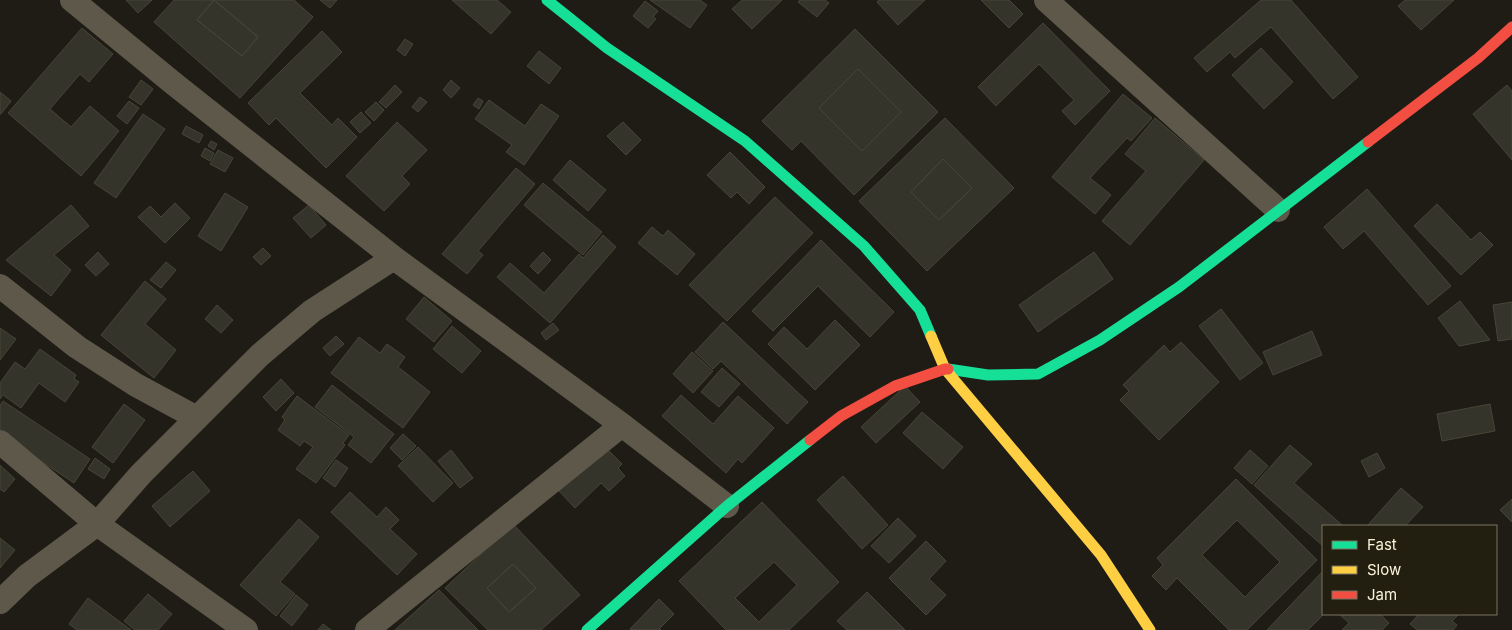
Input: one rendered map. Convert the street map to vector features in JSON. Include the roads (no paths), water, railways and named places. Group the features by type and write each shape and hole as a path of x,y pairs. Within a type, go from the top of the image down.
{"street":[{"path":"72,0 173,83 394,258 622,425 727,506"},
{"path":"546,0 607,48 745,141 864,246 920,310 945,369 1101,555 1150,630"},
{"path":"1057,3 1278,210"},
{"path":"587,630 727,506 841,416 895,386 945,369 988,375 1038,374 1100,340 1179,287 1478,58 1512,27"},
{"path":"0,602 28,576 97,524 141,474 260,355 312,311 394,258"},
{"path":"0,286 77,348 136,385 197,418"},
{"path":"367,630 622,425"},
{"path":"0,442 97,524 246,630"}]}
